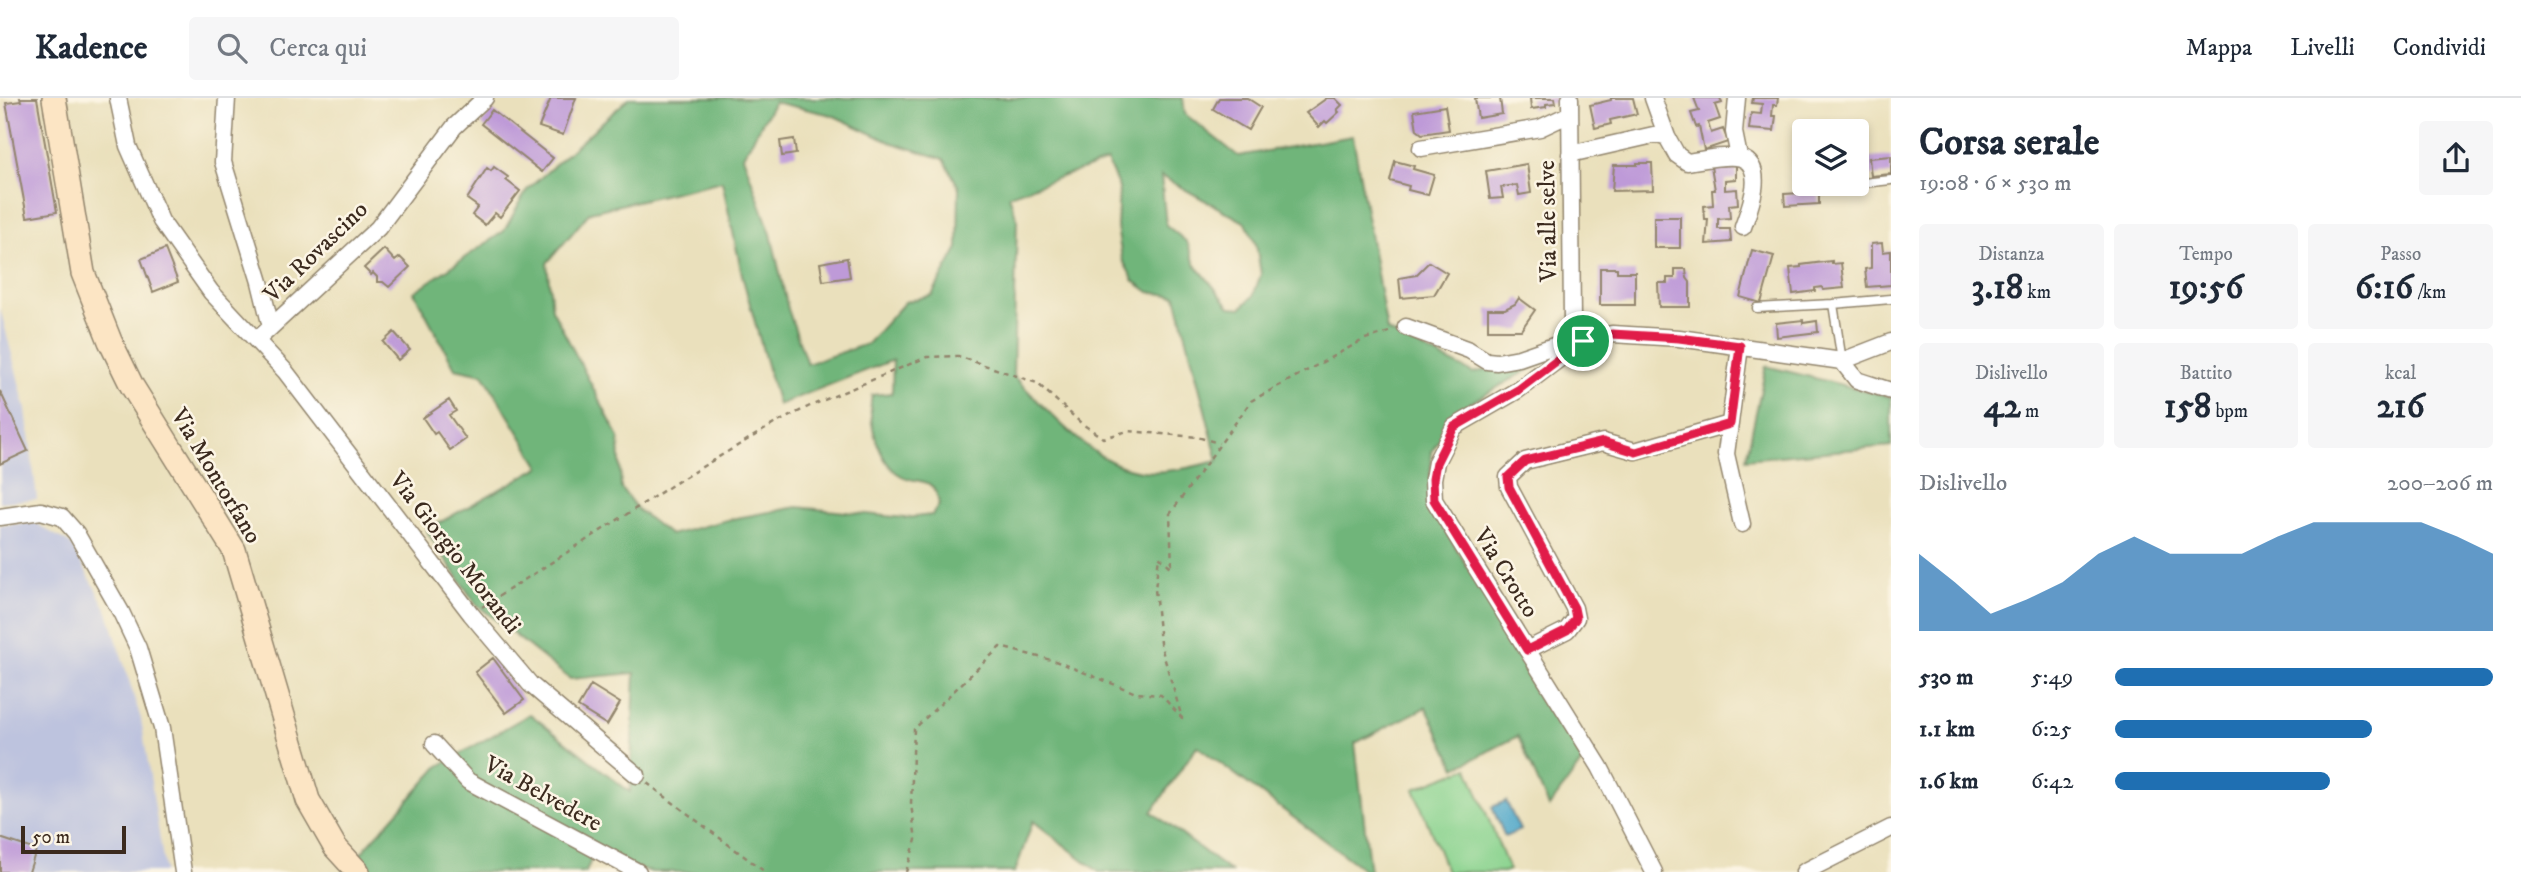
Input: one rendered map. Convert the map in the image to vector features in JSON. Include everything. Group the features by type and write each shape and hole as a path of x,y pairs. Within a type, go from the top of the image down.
{"street":[{"name":"Via Montorfano","path":"54,98 83,272 110,341 132,386 234,550 308,800 335,848 358,872"},
{"path":"118,98 128,146 162,221 211,292 257,340"},
{"path":"228,98 223,162 271,327"},
{"name":"Via Rovascino","path":"257,340 378,228 416,174 454,127 485,98"},
{"path":"1653,98 1677,155 1687,162 1740,157 1749,163 1754,177 1754,197 1742,227"},
{"path":"1737,98 1734,132 1740,157"},
{"path":"1421,148 1540,128 1570,106"},
{"name":"Via alle selve","path":"1570,106 1572,320 1583,341"},
{"path":"1570,154 1658,134 1667,136"},
{"path":"1406,327 1469,350 1487,361 1519,358 1571,341 1612,334 1679,338 1842,361 1891,342"},
{"name":"Via Giorgio Morandi","path":"257,340 285,371 471,614 530,684 636,775"},
{"name":"Via Crotto","path":"1583,341 1518,390 1454,427 1436,463 1433,479 1434,500 1600,767 1654,872"},
{"path":"1740,346 1726,454 1742,524"},
{"path":"1842,361 1857,380 1891,391"},
{"path":"1527,650 1567,630 1576,618 1574,608 1509,487 1508,477 1525,461 1603,442 1636,452 1730,424"},
{"path":"0,517 41,511 62,517 76,533 125,619 138,648 162,728 183,872"},
{"name":"Via Belvedere","path":"434,744 468,781 638,872"},
{"path":"1804,872 1891,828"}],"lane":[{"path":"1869,182 1891,180"},
{"path":"1757,308 1891,299"},
{"path":"1833,304 1842,361"}],"path":[{"path":"906,872 916,840 911,804 914,729 1000,647 1055,661 1136,693 1161,695 1182,718 1160,643 1155,589 1159,556 1172,568 1170,514 1251,401 1365,339 1406,327"},
{"path":"471,614 680,480 774,424 927,357 958,356 1037,383 1103,438 1128,431 1197,437 1220,444"},
{"path":"636,775 765,872"}],"shaded area":[{"path":"0,308 26,410 37,499 0,502"},
{"path":"35,523 71,544 108,612 141,719 165,872 0,872 0,525"}],"green space":[{"path":"629,98 1183,98 1185,114 1238,156 1353,136 1387,331 1473,373 1565,349 1465,406 1452,420 1432,451 1430,479 1435,513 1584,759 1549,807 1518,736 1456,768 1426,707 1355,743 1370,872 1197,746 1152,812 1231,872 1099,872 1033,821 1015,872 652,872 593,855 586,872 344,872 439,766 530,714 630,792 635,673 570,679 476,604 426,530 540,467 483,374 455,368 414,292 504,231 527,190","holes":["774,102 832,115 890,142 944,159 959,188 958,248 932,295 905,302 867,344 807,364 788,309 771,234 743,156","1107,161 1119,188 1117,227 1122,259 1134,281 1149,292 1176,296 1218,461 1161,471 1123,467 1105,458 1072,434 1013,376 1017,219 1009,195","1161,176 1246,223 1256,244 1261,274 1253,296 1241,308 1230,307 1195,264 1187,242 1166,225","722,181 743,279 778,405 893,360 892,393 872,395 871,415 876,439 892,469 900,475 925,482 934,488 939,505 932,515 905,518 797,507 731,519 670,535 638,510 621,488 619,438 552,309 547,263 590,212"]},
{"path":"1766,366 1891,397 1891,446 1746,459"},
{"path":"1468,768 1509,870 1447,872 1414,789"}],"water":[{"path":"1506,801 1520,830 1505,837 1492,807"}],"building":[{"path":"20,98 37,98 57,212 27,217 6,103 21,101"},
{"path":"551,98 576,98 563,135 539,127"},
{"path":"1219,98 1247,98 1261,107 1248,130 1213,109"},
{"path":"1327,98 1335,98 1342,105 1337,110 1339,112 1319,127 1306,113"},
{"path":"1475,98 1500,98 1502,114 1478,118"},
{"path":"1530,98 1555,98 1556,103 1531,109"},
{"path":"1611,98 1633,98 1637,114 1610,120 1611,124 1595,128 1590,105"},
{"path":"1694,98 1720,98 1722,103 1715,105 1720,119 1708,123 1711,133 1723,129 1728,142 1704,150 1699,126 1696,127 1691,113 1699,111"},
{"path":"1753,98 1778,98 1777,105 1773,105 1772,116 1776,116 1774,131 1749,129 1751,113 1761,114 1762,104 1752,103"},
{"path":"1445,106 1449,130 1422,134 1417,130 1414,111"},
{"path":"492,110 553,158 542,172 481,124"},
{"path":"794,139 796,154 782,156 780,141"},
{"path":"1891,156 1891,174 1871,176 1869,158"},
{"path":"1395,161 1434,175 1428,195 1408,190 1409,186 1390,181"},
{"path":"1652,163 1653,190 1612,191 1614,165"},
{"path":"1527,164 1531,193 1519,195 1517,185 1501,187 1503,198 1490,199 1486,171"},
{"path":"1736,165 1736,179 1725,180 1725,190 1737,189 1738,204 1729,205 1730,218 1718,219 1718,229 1730,229 1731,242 1706,244 1708,219 1705,219 1704,206 1713,205 1712,190 1715,190 1711,166"},
{"path":"494,167 508,177 506,180 520,191 500,217 495,213 485,225 472,215 478,207 467,199 487,168 491,171"},
{"path":"1784,194 1819,196 1819,204 1785,206"},
{"path":"1654,217 1680,217 1680,248 1654,248"},
{"path":"1882,243 1883,252 1891,251 1891,285 1867,287 1865,269 1871,268 1871,244"},
{"path":"165,249 178,282 153,292 141,259"},
{"path":"384,249 395,261 400,257 410,267 389,287 383,282 377,282 377,277 364,268"},
{"path":"1752,250 1774,256 1761,303 1740,297"},
{"path":"847,258 850,277 823,281 820,263"},
{"path":"1832,261 1832,264 1841,263 1844,288 1823,290 1822,287 1815,288 1815,291 1793,294 1790,268"},
{"path":"1429,262 1447,273 1434,295 1401,298 1399,278 1416,275"},
{"path":"1600,268 1635,272 1635,305 1600,305"},
{"path":"1675,269 1686,269 1690,282 1690,307 1659,307 1658,283 1667,283 1667,278 1675,278"},
{"path":"1519,298 1535,310 1521,330 1488,330 1488,309 1505,309 1515,304"},
{"path":"1803,320 1803,323 1817,321 1818,332 1777,337 1776,323"},
{"path":"394,332 410,350 398,360 383,342"},
{"path":"0,391 28,451 0,464"},
{"path":"449,400 456,411 449,415 466,439 450,450 423,418"},
{"path":"493,658 524,700 506,713 475,672"},
{"path":"591,685 620,703 607,725 578,707"},
{"path":"0,838 36,850 29,872 0,872"}],"route":[{"path":"1612,334 1679,338 1740,346 1730,424 1636,452 1603,442 1525,461 1508,477 1509,487 1574,608 1576,618 1567,630 1527,650 1434,500 1433,479 1436,463 1454,427 1518,390 1583,341 1612,334"}]}
